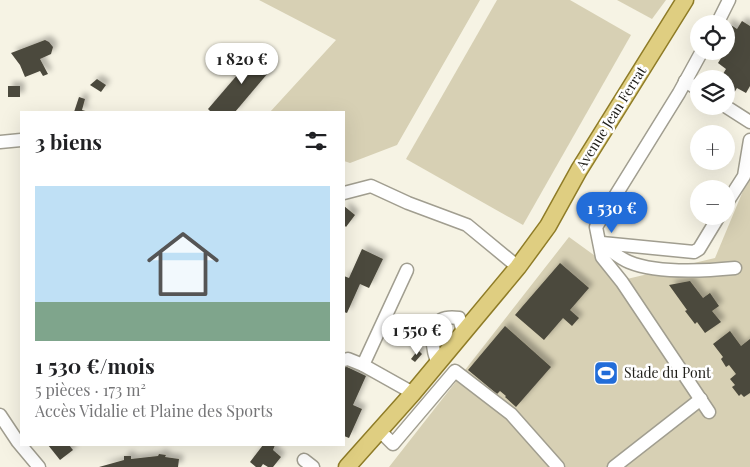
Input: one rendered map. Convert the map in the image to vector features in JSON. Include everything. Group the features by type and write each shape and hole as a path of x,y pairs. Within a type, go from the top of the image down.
{"main road":[{"name":"Avenue Jean Ferrat","path":"347,467 413,393 518,266 548,226 579,170 685,0"}],"street":[{"path":"722,15 729,0"},
{"path":"697,60 596,227 602,257 622,282 709,412"},
{"path":"685,81 690,84"},
{"path":"735,112 750,122"},
{"path":"0,142 20,140"},
{"path":"735,190 744,176 750,140"},
{"path":"345,193 371,186 408,203 467,225 518,266"},
{"path":"600,243 694,252 699,249 714,225"},
{"path":"600,243 628,262 649,268 699,270 735,268"},
{"path":"363,365 407,270"},
{"path":"437,362 432,345 432,332 437,322 449,316 459,318 463,332"},
{"path":"345,360 348,359 363,365 413,393"},
{"path":"380,431 394,444 455,371 511,414 558,467"},
{"path":"614,467 701,399"},
{"path":"0,414 20,444"},
{"path":"21,446 39,467"}],"shaded area":[{"path":"259,0 480,0 397,145 350,163 345,161 345,111 271,111 336,40"},
{"path":"497,0 570,0 631,35 523,225 406,159"},
{"path":"617,0 666,0 652,19"},
{"name":"Stade du Pont","path":"750,174 750,467 389,467 569,237 627,279 715,258 729,225 735,225 735,210"}],"building":[{"path":"742,21 750,26 750,86 746,93 737,88 735,91 735,70 725,70 718,63 720,60 735,60 735,28 737,29"},
{"path":"45,40 53,47 51,54 40,59 48,74 43,76 40,71 25,77 20,65 11,53"},
{"path":"257,52 274,66 236,111 210,111 208,109"},
{"path":"97,79 106,85 101,92 90,85"},
{"path":"8,86 20,86 20,97 8,97"},
{"path":"79,97 85,99 82,110 86,111 74,111"},
{"path":"345,207 355,215 345,226"},
{"path":"362,249 383,259 369,288 360,284 347,313 345,312 345,276 349,278"},
{"path":"560,263 589,288 570,310 579,318 572,326 563,318 544,340 515,315"},
{"path":"690,281 703,298 710,293 719,306 712,311 721,322 705,333 685,311 687,310 669,285"},
{"path":"505,326 551,367 516,407 500,391 497,394 468,370"},
{"path":"730,331 741,346 750,339 750,393 744,397 741,394 739,396 732,387 735,385 730,379 736,374 729,365 726,367 721,359 723,357 713,344"},
{"path":"418,350 422,354 415,362 411,359"},
{"path":"345,366 366,376 353,405 362,409 349,438 345,436"},
{"path":"49,446 70,446 73,450 60,460"},
{"path":"262,446 275,446 273,450 281,457 273,467 263,464 261,467 256,467 250,462"},
{"path":"159,454 179,459 178,467 99,467 124,460 124,456 131,456 131,459 158,456"}],"place":[{"name":"Stade du Pont","path":"606,373"}]}
